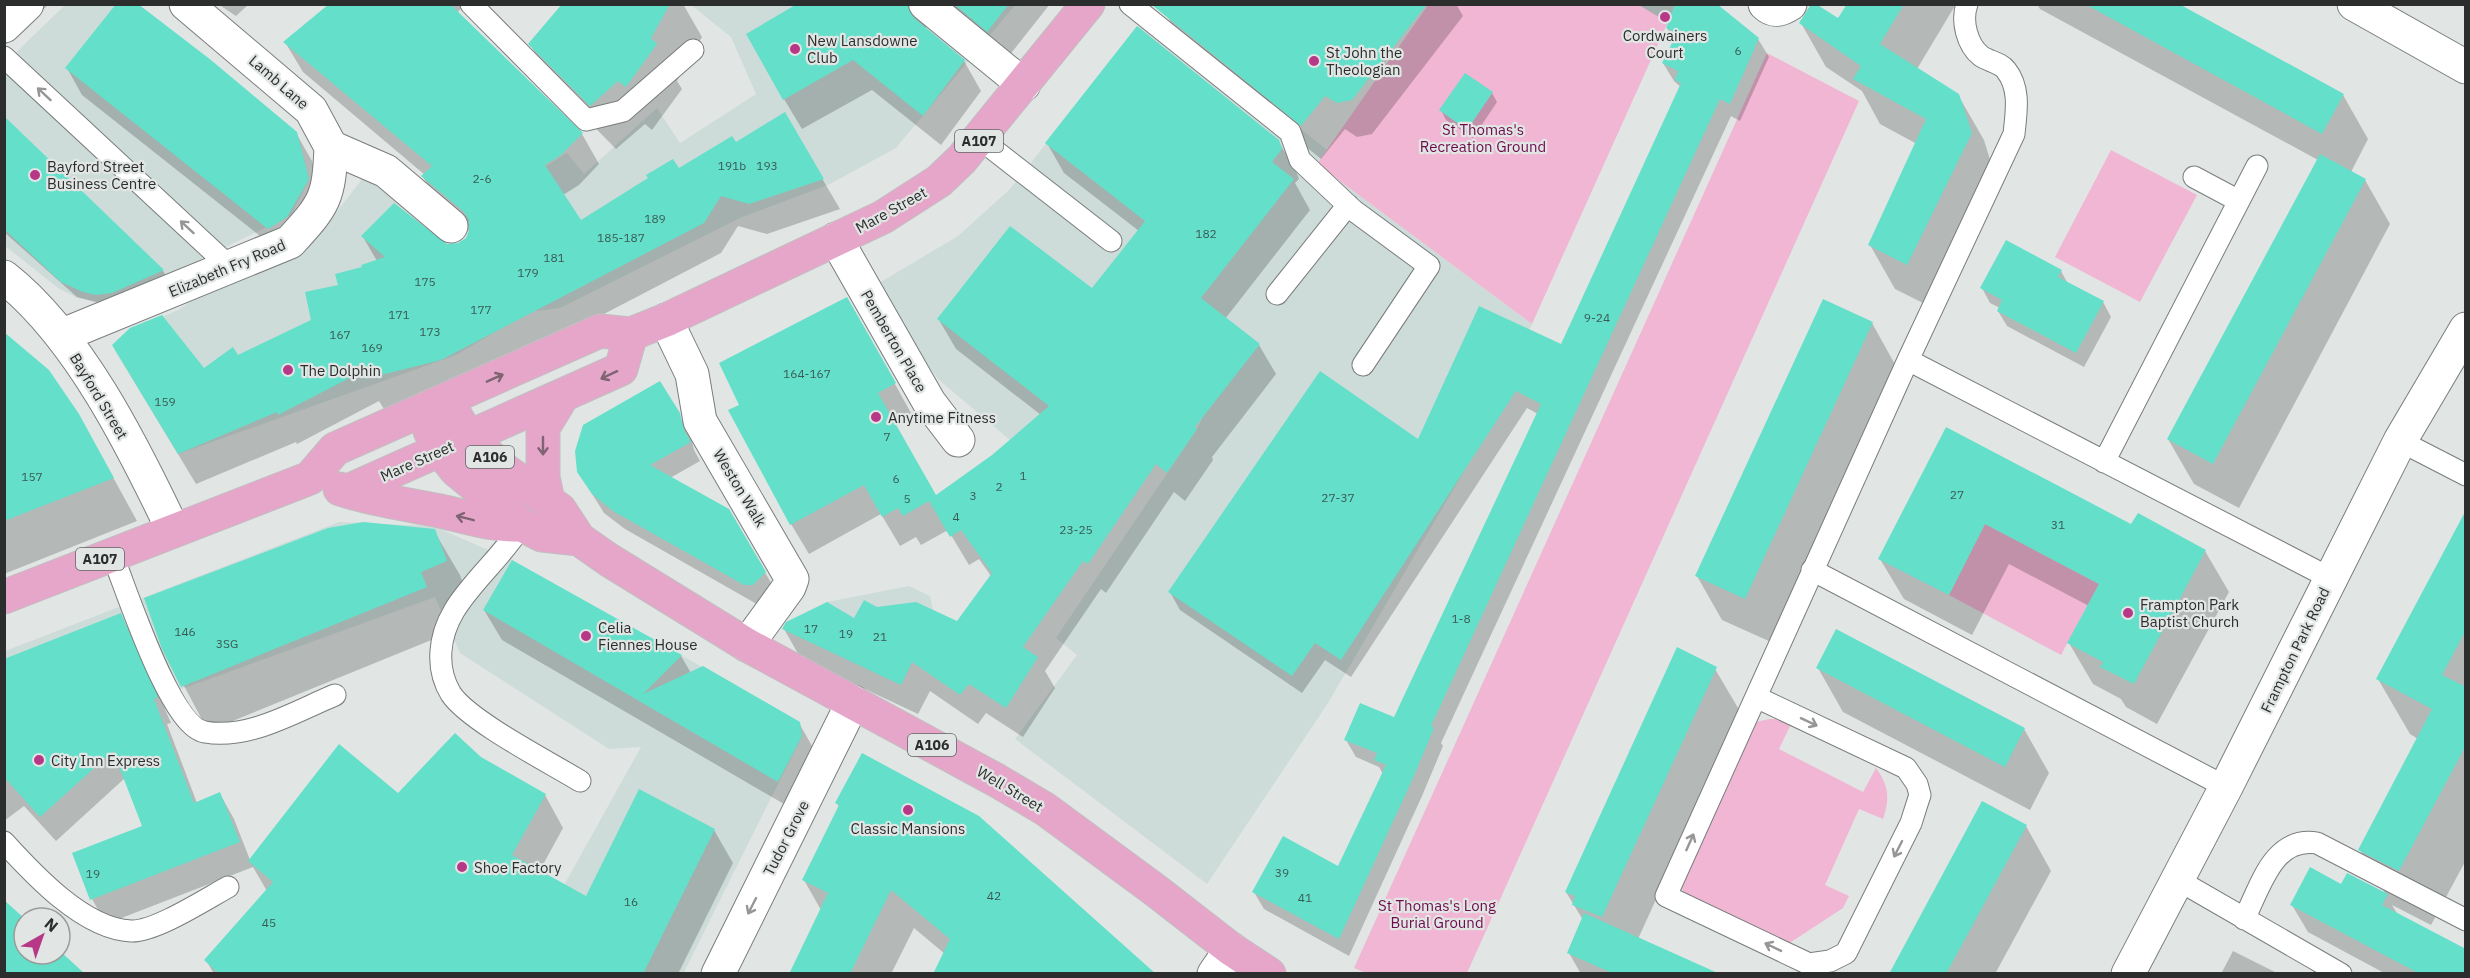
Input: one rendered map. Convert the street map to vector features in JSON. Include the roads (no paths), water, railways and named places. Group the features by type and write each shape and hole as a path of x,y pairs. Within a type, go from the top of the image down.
{"main road":[{"name":"Mare Street","path":"4,597 310,478 335,449 600,331 631,334 666,320 883,218 939,181 981,139 1088,4"},
{"name":"Mare Street","path":"348,491 621,369 631,334"},
{"path":"548,501 543,477 543,428 563,395"},
{"name":"Well Street","path":"433,406 454,444 456,470 522,525 542,536 579,539"},
{"name":"Well Street","path":"454,444 506,471 560,510 579,539 747,645 1045,809 1155,890 1222,962 1269,974"},
{"path":"310,478 372,500 442,512 497,526 522,525"}],"street":[{"path":"4,26 27,4"},
{"path":"925,4 1024,85"},
{"path":"1765,4 1770,9 1783,9 1790,4"},
{"path":"2354,4 2466,67"},
{"name":"Lamb Lane","path":"205,9 311,110 331,147"},
{"path":"331,147 386,171 451,226"},
{"name":"Elizabeth Fry Road","path":"63,335 290,242 316,214 330,186 331,147"},
{"name":"Pemberton Place","path":"836,239 929,402 958,440"},
{"name":"Bayford Street","path":"4,277 22,291 63,335 103,399 155,492 173,530"},
{"name":"Weston Walk","path":"666,320 692,374 700,422 792,579 789,587 747,645"},
{"name":"Frampton Park Road","path":"2128,974 2226,788 2400,441 2466,328"},
{"name":"Tudor Grove","path":"718,974 853,702"}],"lane":[{"path":"471,4 586,120 623,111 693,50"},
{"path":"1130,4 1290,132 1299,160 1348,205 1429,266 1364,365"},
{"path":"1756,697 1906,768 1917,784 1920,795 1911,823 1846,953 1830,961 1809,964 1666,896 1812,570 2014,134 2017,96 2006,69 1981,56 1969,42 1965,11 1967,4"},
{"path":"4,57 230,267"},
{"path":"981,139 1111,241"},
{"path":"2104,462 2257,166"},
{"path":"2194,177 2239,201"},
{"path":"1277,294 1348,205"},
{"path":"1908,360 2331,578"},
{"path":"2400,441 2466,475"},
{"path":"522,525 507,550 454,611 440,653 441,669 452,694 475,717 580,781"},
{"path":"112,554 159,675 183,717 196,730 215,733 248,729 335,695"},
{"path":"1812,570 2226,788"},
{"path":"2244,919 2274,860 2289,846 2303,841 2317,843 2466,920"},
{"path":"4,843 43,886 94,920 132,932 166,921 228,887"},
{"path":"2178,880 2244,919 2310,966 2341,974"}],"place":[{"name":"Cordwainers Court","path":"1665,17"},
{"name":"New Lansdowne Club","path":"795,49"},
{"name":"St John the Theologian","path":"1314,61"},
{"name":"Bayford Street Business Centre","path":"35,175"},
{"name":"The Dolphin","path":"288,370"},
{"name":"Anytime Fitness","path":"876,417"},
{"name":"Frampton Park Baptist Church","path":"2128,613"},
{"name":"Celia Fiennes House","path":"586,636"},
{"name":"City Inn Express","path":"39,760"},
{"name":"Classic Mansions","path":"908,810"},
{"name":"Shoe Factory","path":"462,867"}],"park label":[{"name":"St Thomas's Recreation Ground","path":"1483,138"},
{"name":"St Thomas's Long Burial Ground","path":"1437,914"}]}
